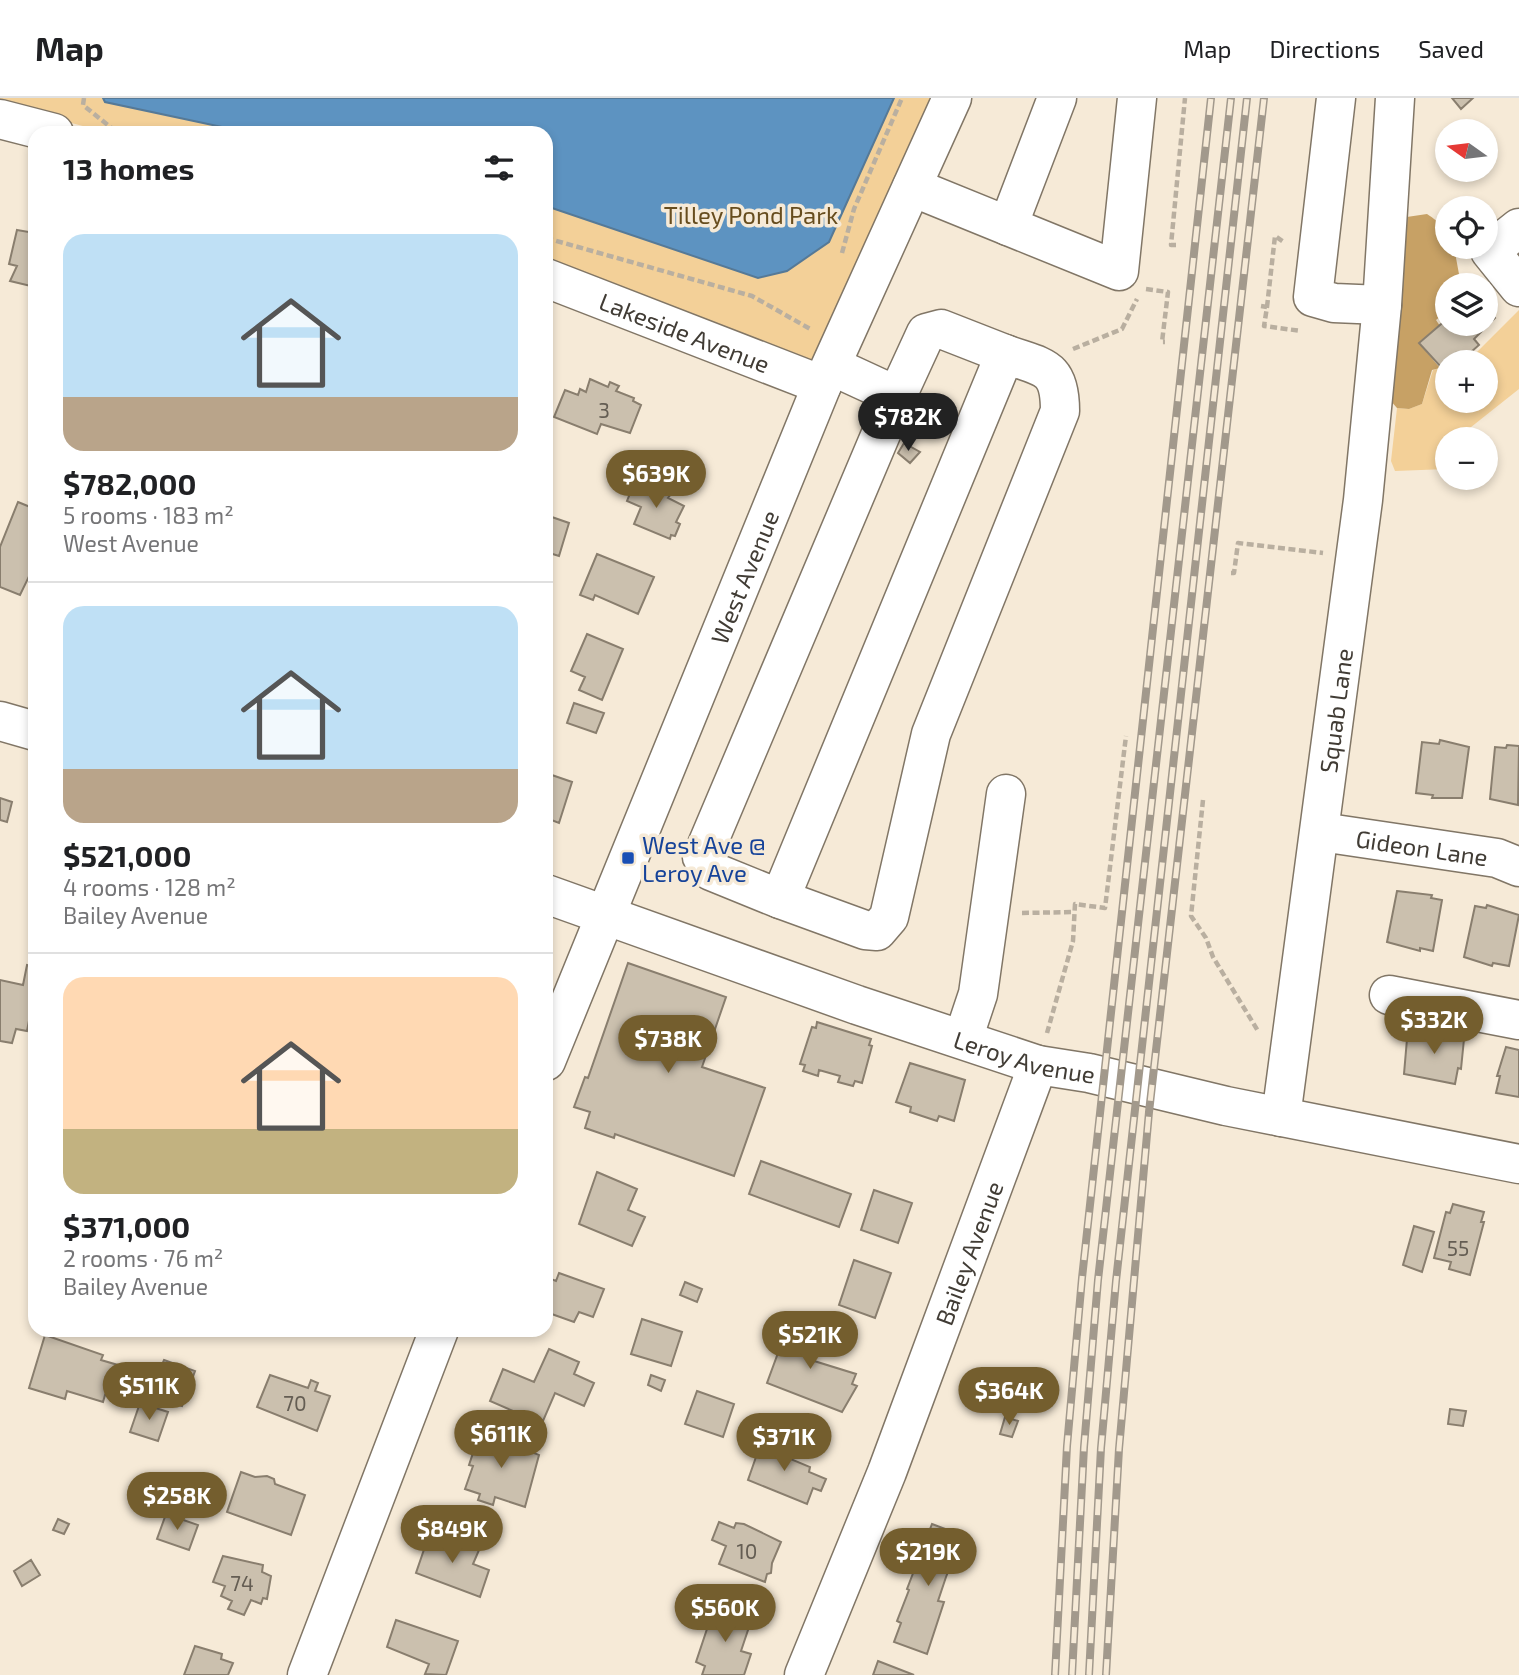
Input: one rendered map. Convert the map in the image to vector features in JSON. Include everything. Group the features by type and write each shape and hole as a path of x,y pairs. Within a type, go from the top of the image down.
{"street":[{"name":"West Avenue","path":"553,1043 824,362 912,187 952,98"},
{"path":"1008,226 1057,98"},
{"path":"912,187 1119,271 1137,98"},
{"path":"1336,98 1312,296 1334,303 1382,304"},
{"name":"Squab Lane","path":"1281,1117 1321,832 1338,676 1355,557 1382,304 1395,98"},
{"path":"0,119 28,126"},
{"path":"1505,240 1519,287"},
{"name":"Lakeside Avenue","path":"553,280 824,362 897,396"},
{"path":"941,329 1005,354 1049,371 1060,387 1060,411 931,734 889,917 877,931 864,930 711,871 702,857 926,332 941,329"},
{"path":"780,899 1005,354"},
{"path":"0,721 28,729"},
{"path":"963,1038 978,993 1006,794"},
{"name":"Gideon Lane","path":"1321,832 1497,858 1519,867"},
{"name":"Leroy Avenue","path":"553,896 857,1005 1038,1065 1088,1073 1281,1117 1519,1164"},
{"path":"1389,995 1519,1020"},
{"name":"Bailey Avenue","path":"804,1675 887,1472 1038,1065"},
{"path":"307,1675 436,1337"}],"path":[{"path":"84,98 83,105 109,126"},
{"path":"1176,245 1171,245 1185,98"},
{"path":"553,240 752,296 824,362"},
{"path":"1085,344 1122,329 1142,288 1168,292 1162,342 1165,342"},
{"path":"1261,306 1267,307 1264,326"},
{"path":"1231,573 1234,573 1238,543 1355,557"},
{"path":"1038,1065 1073,941 1076,904 1105,908 1125,736"},
{"path":"1203,800 1191,916 1269,1049 1290,1056"},
{"path":"990,909 1036,914 1065,910 1074,912"}],"green space":[{"name":"Tilley Pond Park","path":"0,98 932,98 813,360 553,264 553,126 83,126 0,104"},
{"path":"1519,310 1519,389 1498,406 1498,350 1479,350 1493,336 1498,336 1498,331"},
{"path":"1433,370 1435,413 1489,413 1471,427 1435,427 1435,469 1395,471 1391,461 1397,408 1409,409 1422,404"}],"shaded area":[{"path":"1427,214 1435,220 1435,259 1456,259 1459,273 1435,273 1435,330 1419,343 1435,362 1435,369 1432,370 1422,404 1409,409 1397,408 1390,400 1400,218"}],"water":[{"name":"Tilley Pond Park","path":"103,98 894,98 829,242 787,271 758,278 553,208 553,126 217,126 105,102"}],"building":[{"path":"1452,98 1473,98 1461,109"},
{"path":"17,230 28,232 28,285 10,281 17,266 9,264"},
{"path":"1435,329 1435,336 1477,336 1474,339 1479,345 1473,350 1435,350 1435,361 1419,343"},
{"path":"590,379 608,387 610,382 619,386 616,391 634,398 633,401 641,405 630,433 601,424 597,434 554,417 565,390 578,395 580,389 586,392"},
{"path":"904,443 920,452 910,463 898,453"},
{"path":"635,481 671,494 668,498 684,506 676,522 680,524 675,536 671,535 670,539 634,524 641,507 627,501"},
{"path":"18,502 28,506 28,578 20,595 0,587 0,547"},
{"path":"553,517 569,523 559,556 553,554"},
{"path":"597,554 654,577 638,614 595,595 593,600 580,595"},
{"path":"587,634 623,649 602,700 579,690 585,677 571,671"},
{"path":"574,703 604,713 596,733 567,723"},
{"path":"1440,740 1469,747 1462,798 1432,798 1433,795 1416,793 1422,742 1439,744"},
{"path":"1507,745 1519,746 1518,805 1490,799 1495,747 1506,748"},
{"path":"553,775 572,782 559,823 553,821"},
{"path":"0,798 12,802 7,822 0,820"},
{"path":"1397,891 1432,895 1431,898 1442,900 1433,951 1420,948 1420,951 1387,942"},
{"path":"1487,905 1519,915 1509,966 1493,963 1492,966 1464,957 1475,906 1486,908"},
{"path":"628,963 726,997 702,1067 765,1088 734,1176 615,1134 614,1138 585,1128 590,1112 574,1107 585,1077 588,1078"},
{"path":"27,965 27,1031 16,1029 12,1043 0,1041 0,980 23,985"},
{"path":"817,1022 871,1039 869,1045 872,1046 862,1083 855,1081 853,1086 838,1082 840,1076 819,1070 818,1076 803,1071 805,1065 800,1064 812,1027 816,1028"},
{"path":"1413,1028 1464,1039 1461,1069 1458,1068 1455,1084 1404,1074 1407,1039 1411,1040"},
{"path":"1506,1047 1519,1050 1519,1097 1496,1093 1500,1076 1497,1076"},
{"path":"910,1063 965,1080 954,1121 939,1116 937,1121 910,1112 911,1107 896,1102"},
{"path":"761,1161 851,1194 839,1227 749,1194"},
{"path":"597,1172 637,1189 628,1210 645,1217 632,1246 579,1224"},
{"path":"874,1190 912,1203 898,1243 861,1230"},
{"path":"1453,1204 1484,1212 1481,1222 1484,1222 1470,1275 1449,1269 1451,1262 1434,1258 1446,1212 1450,1213"},
{"path":"1414,1226 1434,1232 1422,1272 1403,1265"},
{"path":"854,1260 891,1273 875,1318 839,1305"},
{"path":"559,1273 604,1289 593,1317 579,1312 574,1322 553,1314 553,1280 556,1281"},
{"path":"685,1282 702,1289 697,1302 680,1295"},
{"path":"642,1319 682,1332 671,1366 631,1354"},
{"path":"789,1323 821,1335 811,1360 856,1374 852,1384 857,1386 842,1412 767,1383"},
{"path":"44,1337 103,1355 101,1360 118,1365 109,1396 105,1395 103,1402 67,1391 65,1399 29,1388"},
{"path":"549,1349 579,1362 574,1374 594,1383 584,1406 555,1393 543,1421 490,1401 503,1369 534,1382"},
{"path":"164,1360 195,1371 182,1406 149,1395"},
{"path":"270,1375 308,1388 311,1380 318,1383 315,1391 330,1396 317,1431 257,1407"},
{"path":"651,1375 665,1380 661,1391 648,1385"},
{"path":"697,1391 734,1404 723,1437 685,1424"},
{"path":"140,1403 168,1412 158,1441 130,1432"},
{"path":"1450,1409 1466,1411 1463,1426 1448,1424"},
{"path":"1005,1417 1018,1421 1012,1437 1000,1434"},
{"path":"481,1429 523,1443 522,1448 539,1455 525,1507 495,1497 493,1505 478,1500 480,1494 465,1489 473,1466 469,1465"},
{"path":"763,1441 779,1448 781,1443 791,1446 788,1458 810,1467 809,1472 826,1479 821,1491 813,1488 807,1504 748,1480 755,1453"},
{"path":"241,1472 255,1477 267,1476 274,1479 275,1484 305,1495 291,1535 227,1512"},
{"path":"166,1514 198,1525 189,1550 157,1539"},
{"path":"58,1519 69,1524 64,1534 53,1530"},
{"path":"719,1522 734,1528 736,1523 744,1524 781,1542 772,1563 771,1573 767,1574 765,1582 719,1564 726,1546 712,1540"},
{"path":"932,1524 967,1537 955,1569 950,1567 946,1577 938,1601 944,1602 927,1654 894,1642 901,1623 897,1621 909,1590 907,1589"},
{"path":"430,1532 479,1550 473,1564 489,1570 480,1597 416,1573"},
{"path":"223,1556 263,1565 262,1572 271,1576 267,1599 263,1598 261,1604 251,1600 244,1615 228,1609 232,1601 221,1596 225,1586 213,1582"},
{"path":"31,1560 40,1575 22,1586 14,1571"},
{"path":"715,1605 752,1618 741,1651 751,1654 744,1675 702,1675 705,1666 696,1662"},
{"path":"396,1620 458,1641 446,1675 425,1674 429,1664 387,1647"},
{"path":"195,1646 222,1654 221,1659 233,1663 228,1675 184,1675"},
{"path":"878,1661 914,1675 873,1675"}],"railway":[{"path":"1055,1675 1067,1446 1082,1278 1211,98"},
{"path":"1072,1675 1084,1447 1098,1280 1231,98"},
{"path":"1089,1675 1101,1448 1116,1281 1247,98"},
{"path":"1106,1675 1119,1449 1149,1112 1264,98"}],"place":[{"name":"West Ave @ Leroy Ave","path":"628,858"}]}
